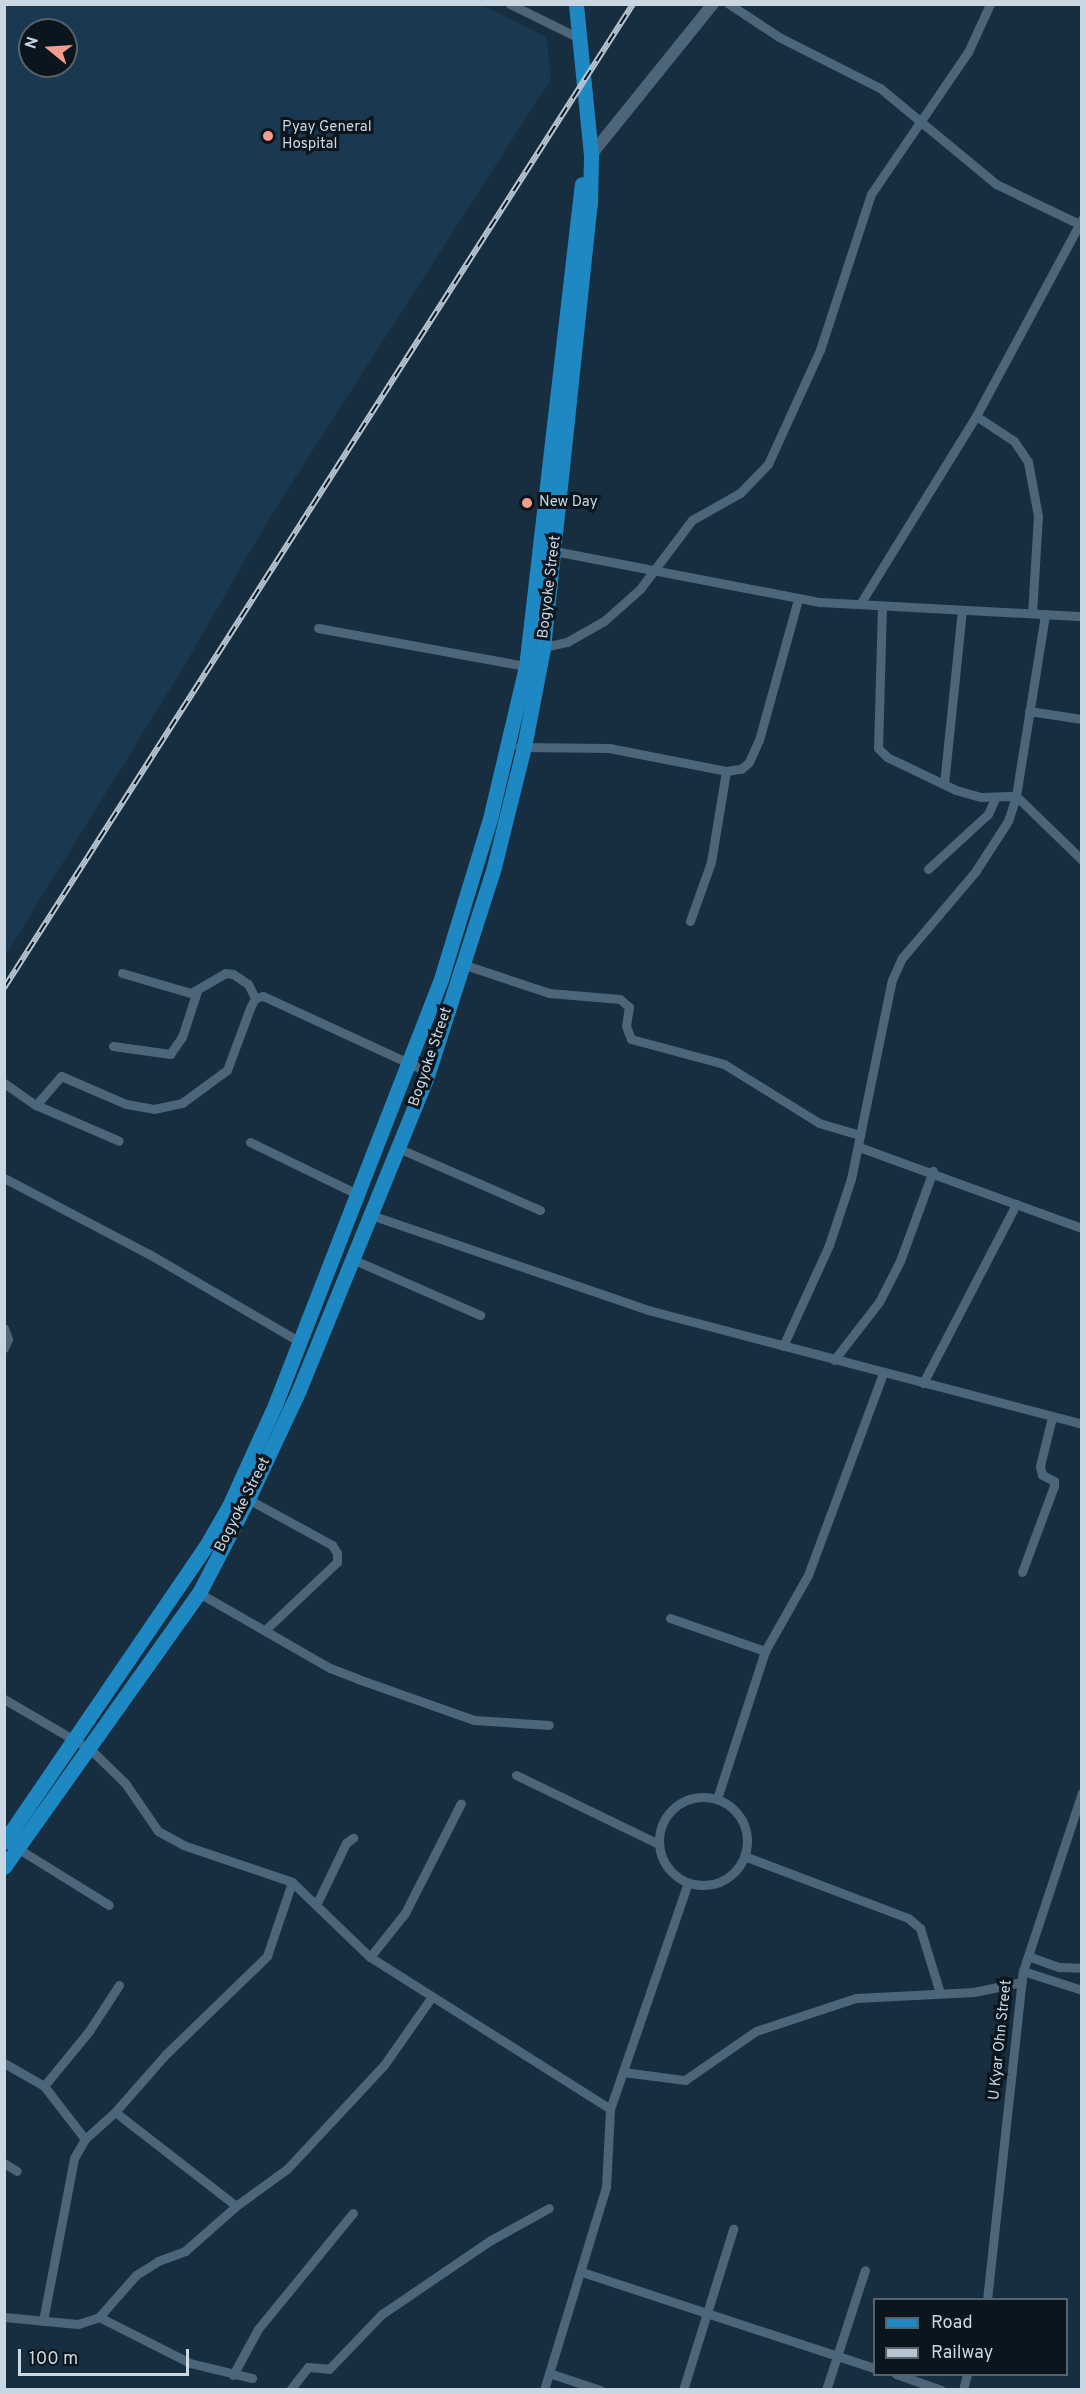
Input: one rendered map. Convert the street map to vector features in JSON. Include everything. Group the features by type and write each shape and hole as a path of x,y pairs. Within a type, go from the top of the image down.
{"main road":[{"name":"Bogyoke Street","path":"11,1845 90,1749 199,1593 248,1499 371,1215 428,1072 494,867 536,648 575,294 588,151 576,4"},
{"name":"Bogyoke Street","path":"4,1867 11,1845 75,1740 206,1546 275,1405 410,1065 516,747"}],"street":[{"path":"510,4 579,38"},
{"path":"588,151 713,4"},
{"path":"729,4 779,38 880,88 920,118 996,184 1080,222 976,417 860,604"},
{"path":"536,648 567,642 596,626 628,601 656,569 685,526 704,511 740,493 760,475 781,442 836,309 871,194 920,118 968,52 990,4"},
{"path":"976,417 1014,441 1028,462 1038,516 1032,613"},
{"path":"548,550 656,569 798,599 962,611 1082,616"},
{"path":"516,747 609,748 726,771 745,767 756,748 798,599"},
{"path":"882,606 878,748 887,757 969,795 995,798 1016,796 1082,860"},
{"path":"944,784 962,611"},
{"path":"783,1346 829,1245 859,1147 885,1000 897,969 996,844 1016,796 1045,614"},
{"path":"318,628 533,667"},
{"path":"1029,711 1082,719"},
{"path":"690,921 711,861 726,771"},
{"path":"928,869 987,814 995,798"},
{"path":"462,964 549,993 620,999 629,1007 626,1026 631,1039 724,1064 819,1123 860,1135"},
{"path":"122,973 197,991"},
{"path":"36,1105 61,1076 126,1104 154,1108 182,1103 226,1070 255,998 248,984 233,974 225,974 197,991 182,1037 170,1054 113,1046"},
{"path":"255,998 263,996 428,1072"},
{"path":"4,1083 36,1105 119,1141"},
{"path":"250,1142 359,1195"},
{"path":"859,1147 933,1171 1082,1228"},
{"path":"398,1148 540,1210"},
{"path":"834,1360 879,1302 900,1261 933,1171"},
{"path":"4,1178 149,1254 300,1342"},
{"path":"922,1383 1016,1204"},
{"path":"371,1215 648,1310 1082,1424"},
{"path":"352,1259 480,1315"},
{"path":"4,1328 8,1339 4,1348"},
{"path":"717,1799 765,1651 808,1575 883,1373"},
{"path":"1022,1572 1054,1486 1054,1481 1042,1475 1040,1466 1052,1417"},
{"path":"248,1499 333,1545 338,1553 337,1562 265,1630"},
{"path":"199,1593 330,1668 474,1720 549,1725"},
{"path":"670,1618 765,1651"},
{"path":"4,1699 90,1749 125,1783 158,1831 183,1845 292,1882 317,1903 369,1957 610,2109"},
{"path":"516,1776 659,1844"},
{"name":"U Kyar Ohn Street","path":"987,2298 1023,1971 1082,1793"},
{"path":"700,1797 717,1799 732,1808 742,1822 747,1838 744,1856 736,1870 722,1881 705,1885 688,1883 668,1867 659,1844 661,1827 676,1807 700,1797"},
{"path":"369,1957 405,1913 461,1803"},
{"path":"317,1903 346,1844 353,1838"},
{"path":"11,1845 109,1905"},
{"path":"744,1856 908,1918 920,1928 940,1993"},
{"path":"43,2321 74,2158 86,2139 116,2112 165,2054 267,1956 292,1882"},
{"path":"544,2390 582,2272 606,2187 610,2109 688,1883"},
{"path":"1028,1956 1059,1967 1082,1968"},
{"path":"1023,1971 1082,1990"},
{"path":"623,2072 685,2080 756,2031 856,1998 974,1992 1023,1982"},
{"path":"44,2086 89,2031 118,1985"},
{"path":"4,2318 78,2324 99,2317 136,2275 185,2251 236,2206 287,2169 384,2065 431,1998"},
{"path":"4,2063 44,2086 86,2139"},
{"path":"116,2112 236,2206"},
{"path":"4,2163 17,2171"},
{"path":"290,2390 308,2367 329,2369 382,2314 491,2240 549,2208"},
{"path":"232,2375 258,2329 353,2213"},
{"path":"683,2390 709,2313 733,2229"},
{"path":"826,2390 865,2270"},
{"path":"582,2272 873,2367"},
{"path":"99,2317 189,2363 252,2378"},
{"path":"549,2373 600,2390"},
{"path":"902,2376 941,2390"}],"shaded area":[{"path":"5,4 482,5 546,37 551,79 270,517 183,668 5,956"}],"railway":[{"path":"4,988 633,4"}],"place":[{"name":"Pyay General Hospital","path":"268,136"},
{"name":"New Day","path":"527,503"}]}
